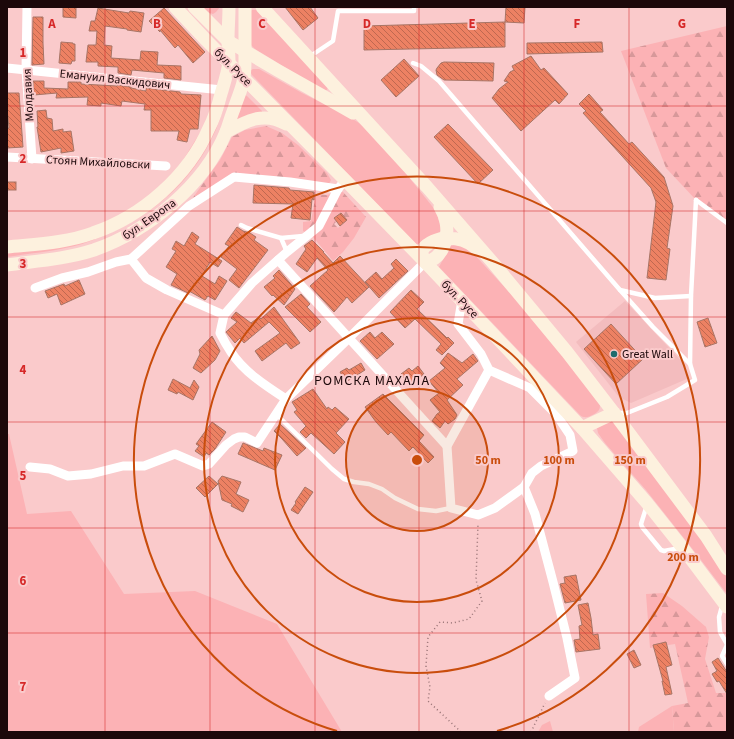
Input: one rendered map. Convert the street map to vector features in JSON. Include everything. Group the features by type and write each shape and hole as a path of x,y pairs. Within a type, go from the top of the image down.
{"main road":[{"name":"бул. Русе","path":"175,7 295,129 341,184 425,262 582,428 647,503 725,604"},
{"name":"бул. Русе","path":"194,7 228,41 346,109 369,125"},
{"name":"бул. Европа","path":"7,247 61,241 92,234 121,221 144,206 172,182 198,149 215,115 229,63 229,7"},
{"name":"бул. Европа","path":"7,265 75,255 120,240 137,230 168,207 197,178 213,156 226,132 244,78 245,7"},
{"name":"бул. Русе","path":"262,7 427,188 494,264 567,352 706,536 727,568"},
{"path":"226,132 255,118 272,118 280,120 295,129"},
{"path":"427,188 445,216 446,238"},
{"path":"425,262 422,252 425,247 433,242 446,238 462,240 471,244 494,264"},
{"path":"582,428 614,413"}],"street":[{"name":"Молдавия","path":"27,7 26,70 32,159"},
{"name":"Емануил Васкидович","path":"7,68 222,90"},
{"name":"Стоян Михайловски","path":"7,157 166,166"},
{"path":"36,288 62,278 131,259 189,206 234,177 290,182 341,184 319,226 252,283 224,315 220,333 231,353 246,370 286,399"},
{"path":"131,259 146,278 167,290 224,315"},
{"path":"278,260 447,446"},
{"path":"30,467 50,469 68,476 91,474 122,466 144,466 175,454 203,466 209,464 226,445 234,439 245,437 257,443 286,399 425,262"},
{"path":"462,300 458,324 481,354 489,370 530,388 556,414 570,435 573,451 541,466 532,473 524,487 495,508 478,515 451,508 447,446 489,370"},
{"path":"524,487 535,514 567,638 575,678 548,696"}],"lane":[{"path":"308,58 333,41 338,12 414,11 414,7"},
{"path":"413,63 421,66 439,81 620,290 653,327 690,364"},
{"path":"614,413 627,413 667,397 696,380 690,364 690,296 696,200 727,224"},
{"path":"241,225 281,238 307,236"},
{"path":"281,238 287,252"},
{"path":"620,290 655,298 690,296"},
{"path":"276,414 344,479 369,484 382,489 395,498 418,509 436,511 451,508"},
{"path":"647,503 641,524 642,527 661,550 664,551 682,547"},
{"path":"725,604 720,617 720,632 727,644 722,656 727,664"}],"path":[{"path":"461,732 428,701 430,687 426,666 428,637 440,622 453,623 469,618 482,601 476,580 478,515"},
{"path":"531,732 548,696"}],"shaded area":[{"path":"625,301 685,365 689,378 631,403 619,397 576,342"}],"green space":[{"path":"202,7 220,7 213,14 207,12"},
{"path":"256,10 260,13 328,87 327,90 322,90 255,49 251,45 250,11"},
{"path":"727,26 727,223 696,200 666,168 621,51"},
{"path":"259,69 346,115 359,123 379,140 436,211 442,231 416,244 252,75 251,70"},
{"path":"229,86 221,115 210,141 196,165 178,186 158,204 135,220 110,233 82,244 7,257 7,252 66,243 162,194"},
{"path":"245,95 262,111 262,113 236,120"},
{"path":"266,126 282,133 298,145 327,173 331,180 329,184 237,173 189,203 220,160 232,137 245,130"},
{"path":"343,192 366,217 354,238 343,252 333,261 313,237 303,231 303,222 311,221 316,194 326,195","holes":["340,213 347,220 338,228 334,224 337,221 334,218"]},
{"path":"456,245 464,247 472,252 524,308 600,403 597,412 586,417 580,415 439,267 450,246"},
{"path":"614,421 727,573 727,594 646,490 598,433 597,428"},
{"path":"7,434 9,434 27,514 71,511 124,594 195,591 277,624 342,732 7,732"},
{"path":"663,593 682,606 706,627 709,637 705,659 716,693 727,693 727,732 674,732 672,706 688,703 675,644 650,648 646,594"},
{"path":"672,706 674,732 638,732 639,727"},
{"path":"550,721 553,732 538,732 542,725"}],"building":[{"path":"63,7 76,7 76,18 63,17"},
{"path":"285,7 310,7 318,18 303,30"},
{"path":"506,7 525,7 524,23 505,22"},
{"path":"98,8 129,13 130,11 144,13 141,32 105,26 104,45 112,46 111,58 140,60 141,51 158,52 157,65 181,66 181,80 164,78 164,73 132,70 131,75 118,73 118,67 98,66 98,62 86,62 88,45 96,45 97,31 89,31 91,21 95,21"},
{"path":"164,8 205,52 193,63 178,45 175,48 160,30 160,32 149,21"},
{"path":"33,17 43,17 44,64 32,65"},
{"path":"505,22 505,47 364,50 364,26"},
{"path":"61,42 75,44 75,61 72,61 71,64 59,63"},
{"path":"602,42 603,52 527,54 527,43"},
{"path":"531,56 541,70 544,68 568,94 559,104 555,100 521,131 492,98 499,89 508,82 504,81 510,72 514,70 512,66"},
{"path":"404,59 419,76 396,97 381,80"},
{"path":"441,63 494,63 493,81 444,80 437,75 436,70"},
{"path":"33,81 44,81 44,88 68,89 68,82 81,82 81,84 117,85 146,91 146,88 180,92 181,94 201,95 198,129 190,129 187,142 177,140 179,131 151,131 151,110 144,110 145,104 122,101 121,106 101,103 101,106 87,105 88,97 56,98 57,93 34,95"},
{"path":"7,93 19,93 23,147 7,148 7,128 9,128"},
{"path":"589,94 603,110 600,112 629,144 632,142 664,177 673,206 667,248 670,249 666,280 647,278 656,202 651,188 583,113 586,111 579,104"},
{"path":"46,110 47,118 52,119 53,131 63,129 63,132 71,131 74,151 61,153 61,148 41,152 37,127 37,111"},
{"path":"448,124 493,170 478,184 434,137"},
{"path":"7,182 16,182 16,190 7,190"},
{"path":"254,185 314,192 310,220 291,218 293,204 253,203"},
{"path":"341,213 347,220 340,226 334,218"},
{"path":"237,227 256,237 254,240 268,250 239,288 229,280 237,269 221,257 229,246 225,244"},
{"path":"192,232 199,237 195,244 222,261 218,267 210,262 202,276 215,284 219,276 227,281 215,300 208,296 205,300 189,291 188,293 171,285 177,274 166,267 176,251 172,249 176,241 184,246"},
{"path":"312,240 333,263 340,256 369,287 352,303 347,297 334,312 310,286 328,270 317,258 307,272 296,264 306,249 304,246"},
{"path":"396,259 408,271 379,298 365,282 376,272 382,279 394,268 391,264"},
{"path":"279,270 295,289 284,305 273,295 272,296 264,287 275,278 273,276"},
{"path":"79,280 85,294 61,305 57,294 48,298 45,291 64,284 65,286"},
{"path":"411,290 424,302 417,309 454,343 442,355 436,350 441,344 415,319 405,328 390,312"},
{"path":"301,294 310,304 307,307 321,322 310,332 285,307"},
{"path":"274,307 300,343 291,349 286,343 262,361 255,351 280,333 269,322 244,343 240,338 235,343 226,332 237,322 231,318 236,312 251,323 259,317 261,319"},
{"path":"708,318 717,343 705,347 697,322"},
{"name":"Great Wall","path":"611,324 643,359 616,384 584,349"},
{"path":"370,332 375,338 382,332 394,344 377,359 360,341"},
{"path":"212,336 220,351 215,360 201,373 193,368 200,354 199,350"},
{"path":"448,353 462,363 473,354 478,361 457,379 463,385 447,400 457,415 455,419 448,424 445,421 440,428 432,421 440,412 430,400 439,393 429,381 445,368 440,363"},
{"path":"361,363 365,370 346,382 340,372 347,368 349,370"},
{"path":"418,366 424,374 410,385 401,374 409,368 412,371"},
{"path":"173,379 190,388 194,380 199,387 193,400 178,392 177,394 168,390"},
{"path":"313,389 327,409 328,407 332,410 335,407 349,419 336,433 345,442 334,454 311,433 306,438 300,432 306,426 294,412 297,410 292,402"},
{"path":"383,394 424,435 419,441 434,457 428,463 413,447 409,451 391,432 388,435 365,407"},
{"path":"212,422 226,432 215,449 209,455 206,453 204,457 195,451 199,446 196,444"},
{"path":"280,424 306,448 297,456 274,431"},
{"path":"243,443 263,451 264,448 282,455 275,470 238,454"},
{"path":"209,476 218,484 205,497 196,488"},
{"path":"222,476 241,482 236,494 249,500 243,512 231,506 232,504 222,500 218,481"},
{"path":"305,487 313,492 298,514 291,510"},
{"path":"576,575 581,600 565,603 560,584 565,583 564,577"},
{"path":"588,603 593,635 598,634 600,649 576,652 574,640 580,639 579,626 582,625 578,605"},
{"path":"666,642 672,665 666,667 672,694 665,695 663,681 653,645"},
{"path":"634,650 641,665 634,668 627,654"},
{"path":"718,658 727,672 727,694 719,681 717,682 712,674 717,671 712,662"}],"place":[{"name":"Great Wall","path":"614,354"}],"district":[{"name":"РОМСКА МАХАЛА","path":"372,380"}]}
